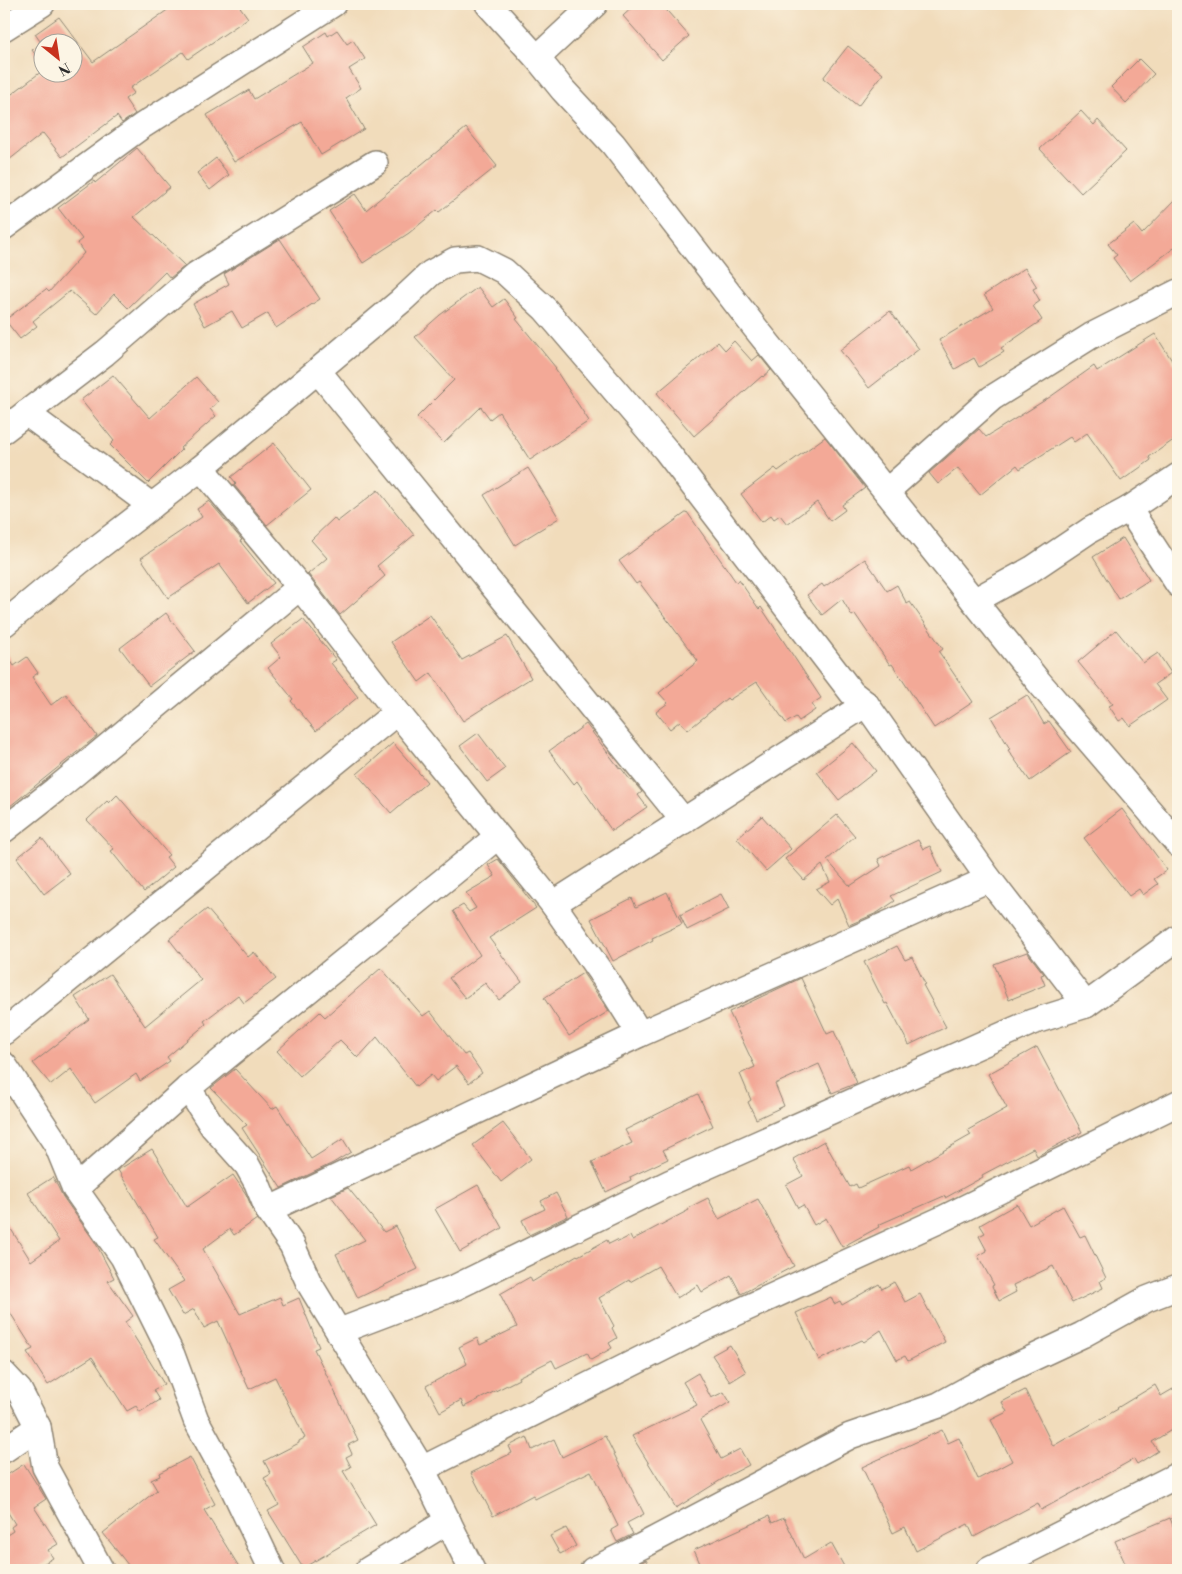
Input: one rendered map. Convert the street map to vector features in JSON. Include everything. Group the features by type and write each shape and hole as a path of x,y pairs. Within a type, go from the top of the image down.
{"street":[{"path":"4,28 42,4"},
{"path":"4,227 142,126 333,4"},
{"path":"488,4 613,144 753,325 1038,682 1178,844"},
{"path":"537,58 595,4"},
{"path":"4,430 105,353 197,274 375,163"},
{"path":"4,624 79,562 201,468 401,301 431,273 455,260 478,258 504,271 545,310 665,449 852,693 866,704 990,879 1086,1005"},
{"path":"887,491 992,398 1091,336 1178,292"},
{"path":"318,371 684,821"},
{"path":"26,413 152,506"},
{"path":"201,468 300,587 397,712 553,904 610,986 640,1034"},
{"path":"974,601 1032,569 1090,530 1129,509 1178,476"},
{"path":"1129,509 1178,584"},
{"path":"4,830 56,790 300,587"},
{"path":"553,904 866,704"},
{"path":"4,1032 397,712"},
{"path":"75,1189 188,1088 498,836"},
{"path":"268,1210 640,1034 990,879"},
{"path":"340,1331 456,1287 669,1182 1032,1022 1086,1005 1178,938"},
{"path":"4,1065 57,1145 75,1189 123,1258 172,1355 196,1420 232,1486 272,1570"},
{"path":"188,1088 213,1126 247,1165 268,1210 292,1245 310,1283 422,1469 472,1570"},
{"path":"422,1469 705,1327 940,1220 1178,1102"},
{"path":"593,1570 850,1436 939,1405 979,1383 1082,1334 1147,1299 1178,1287"},
{"path":"4,1374 19,1390 38,1427 45,1467 100,1570"},
{"path":"4,1450 38,1427"},
{"path":"989,1570 1178,1475"},
{"path":"368,1570 448,1521"}],"building":[{"path":"176,4 238,4 248,18 188,59 183,52 130,88 134,93 125,99 135,114 122,123 117,116 62,157 43,133 4,164 4,100 32,79 32,82 82,82 82,47 93,62"},
{"path":"636,4 661,4 689,36 662,60 623,16"},
{"path":"59,17 70,32 38,32"},
{"path":"337,30 347,44 353,40 365,59 349,69 361,88 346,98 364,129 321,155 302,122 234,162 207,115 249,90 254,99 313,63 303,47 326,32 328,36"},
{"path":"848,46 883,74 858,106 823,78"},
{"path":"1139,59 1154,74 1126,103 1111,87"},
{"path":"1081,111 1094,125 1098,120 1126,151 1081,193 1040,149"},
{"path":"466,128 497,166 439,212 437,210 409,233 363,263 329,211 355,194 366,210"},
{"path":"137,148 170,187 134,217 185,266 170,278 165,272 128,308 114,294 96,314 70,291 33,321 37,326 20,339 5,320 46,289 49,292 84,253 77,243 82,239 58,208 94,181 95,183"},
{"path":"216,158 229,175 210,190 197,173"},
{"path":"1178,197 1178,245 1130,281 1113,258 1117,255 1108,244 1134,224 1142,234"},
{"path":"280,239 320,299 276,328 268,313 242,328 232,311 205,326 193,304 229,284 224,274"},
{"path":"1025,268 1037,287 1033,289 1040,301 1033,306 1042,320 1001,348 1004,352 979,367 974,358 955,369 939,340 993,308 984,295"},
{"path":"478,287 493,307 504,299 518,318 516,319 556,368 589,421 530,460 499,412 490,419 481,407 444,443 417,417 454,380 415,337 440,315"},
{"path":"890,311 919,349 869,388 840,350"},
{"path":"1155,334 1178,370 1178,437 1149,457 1151,460 1121,481 1087,433 1074,442 1070,437 1020,469 1017,465 980,495 958,468 938,484 929,473 979,429 986,437 1050,397 1094,366 1097,371"},
{"path":"734,341 752,361 759,355 771,370 694,436 657,393 718,342 725,350"},
{"path":"113,375 150,418 196,377 218,402 210,409 216,416 180,448 182,449 148,483 110,445 114,441 81,400"},
{"path":"825,437 865,488 842,505 845,510 830,521 817,502 787,524 780,515 774,519 771,515 762,522 741,494 775,468 778,471"},
{"path":"274,443 311,490 267,525 234,485 236,483 231,477"},
{"path":"528,468 559,518 515,545 484,495"},
{"path":"378,490 414,535 377,566 385,576 340,615 308,574 327,558 311,540 334,518 337,522"},
{"path":"209,501 242,540 240,541 274,583 248,603 219,564 168,598 141,558 202,517 197,509"},
{"path":"687,512 736,582 739,580 759,609 761,607 821,698 812,704 815,710 799,721 796,717 786,723 757,682 729,700 727,698 688,730 680,721 670,729 656,712 668,703 659,693 698,661 639,582 636,584 619,561"},
{"path":"1123,538 1149,580 1119,599 1093,557"},
{"path":"865,559 887,591 897,585 907,604 910,602 943,649 939,652 973,702 934,728 892,664 890,665 855,614 852,616 842,599 822,615 807,595 822,584 824,587"},
{"path":"166,613 195,651 149,686 120,648"},
{"path":"430,615 462,660 507,636 531,678 463,721 431,673 419,682 391,642"},
{"path":"303,619 336,660 331,663 358,697 316,731 291,701 293,699 268,668 281,657 271,644"},
{"path":"1116,630 1143,663 1158,653 1171,673 1155,684 1167,700 1130,726 1124,718 1119,721 1109,706 1113,704 1078,662"},
{"path":"4,650 14,666 27,657 38,673 32,677 51,705 66,694 97,736 4,811"},
{"path":"1027,695 1044,724 1049,721 1071,752 1030,781 1008,750 1010,749 991,717"},
{"path":"586,724 620,769 642,792 638,795 647,807 612,831 577,781 574,784 549,751"},
{"path":"478,733 505,769 487,782 460,746"},
{"path":"393,743 427,782 391,813 357,774"},
{"path":"853,743 876,771 839,800 817,772"},
{"path":"117,795 169,855 166,857 174,867 144,892 111,851 114,849 87,820 107,801 109,803"},
{"path":"1122,809 1167,870 1154,879 1158,884 1143,895 1139,889 1129,896 1084,838"},
{"path":"837,815 855,836 827,860 850,886 881,866 878,859 918,840 923,849 930,846 942,872 891,896 895,901 877,913 849,925 837,899 830,905 816,889 830,882 822,865 804,880 785,859"},
{"path":"762,816 791,849 766,871 737,838"},
{"path":"42,838 70,874 44,894 17,858"},
{"path":"498,859 536,908 489,938 522,982 499,1000 485,983 465,998 449,978 480,955 453,911 463,905 469,912 476,908 466,893 495,876 488,865"},
{"path":"667,892 682,924 652,938 653,940 613,961 591,919 632,898 636,907"},
{"path":"721,894 729,909 687,930 680,915"},
{"path":"207,909 248,957 254,952 276,979 244,1003 238,995 204,1021 206,1024 167,1057 170,1061 140,1081 136,1074 95,1103 71,1069 51,1085 33,1063 89,1019 75,997 110,974 145,1026 201,980 169,939"},
{"path":"897,946 905,960 912,957 925,984 923,985 946,1027 909,1045 887,1003 885,1004 864,962"},
{"path":"1027,952 1044,974 1041,975 1045,985 1009,1000 994,964"},
{"path":"381,968 423,1016 430,1011 464,1055 468,1053 482,1073 469,1083 456,1066 436,1081 431,1075 416,1087 377,1037 358,1058 340,1040 300,1076 277,1051 320,1012 325,1017"},
{"path":"583,973 609,1011 569,1036 544,998"},
{"path":"801,978 827,1034 834,1031 857,1083 832,1093 819,1064 775,1084 784,1106 756,1119 748,1102 751,1100 740,1074 755,1067 729,1012"},
{"path":"1037,1047 1082,1132 1037,1156 1033,1148 982,1175 983,1177 945,1198 944,1196 878,1225 879,1227 842,1247 826,1218 814,1225 803,1205 798,1208 786,1185 803,1176 793,1159 824,1141 850,1187 856,1184 858,1188 909,1165 911,1169 971,1135 968,1130 1007,1108 988,1074"},
{"path":"235,1069 272,1109 277,1106 311,1159 343,1139 351,1152 333,1163 281,1188 242,1128 247,1125 211,1088"},
{"path":"698,1094 713,1126 663,1150 668,1159 630,1177 631,1180 606,1192 592,1162 632,1143 625,1130"},
{"path":"503,1123 531,1159 501,1182 473,1145"},
{"path":"152,1149 187,1207 233,1175 246,1194 257,1219 234,1235 230,1229 203,1249 240,1314 280,1297 283,1305 299,1298 319,1347 314,1349 358,1440 348,1445 352,1454 346,1457 351,1467 343,1471 376,1525 303,1568 268,1511 279,1505 264,1478 271,1474 264,1461 305,1438 275,1377 249,1389 218,1321 204,1328 194,1309 183,1315 168,1290 184,1281 154,1239 158,1237 118,1170"},
{"path":"53,1177 63,1197 95,1242 114,1278 108,1281 133,1316 125,1322 164,1384 153,1390 159,1400 140,1412 136,1406 127,1411 92,1357 48,1385 27,1352 33,1349 4,1303 4,1218 31,1261 59,1241 28,1193"},
{"path":"478,1185 502,1228 460,1252 435,1209"},
{"path":"348,1188 384,1232 396,1226 418,1269 358,1298 336,1254 365,1240 331,1196"},
{"path":"556,1193 568,1216 529,1235 522,1220 545,1209 541,1201"},
{"path":"708,1198 719,1219 758,1199 794,1266 741,1294 731,1275 702,1292 698,1285 677,1298 658,1266 630,1282 629,1280 599,1298 614,1326 612,1328 617,1338 609,1343 612,1348 591,1360 587,1353 556,1368 552,1360 464,1407 461,1400 440,1412 426,1386 467,1364 459,1347 477,1338 480,1345 517,1327 500,1294 530,1277 532,1282 577,1255 607,1240 609,1244 630,1236 632,1240"},
{"path":"1017,1204 1029,1225 1063,1206 1080,1237 1085,1235 1106,1278 1100,1281 1103,1288 1072,1303 1053,1266 1013,1285 1016,1292 999,1301 992,1286 994,1285 978,1256 987,1251 979,1236 985,1233 980,1225"},
{"path":"894,1282 905,1302 920,1294 945,1342 908,1361 905,1356 897,1360 881,1330 864,1342 862,1340 819,1360 796,1313 831,1297 834,1304 840,1301 842,1305 879,1284 882,1289"},
{"path":"730,1345 746,1372 730,1382 712,1355"},
{"path":"698,1373 711,1398 724,1392 730,1402 700,1420 721,1459 740,1449 749,1465 676,1508 632,1436 697,1405 683,1382"},
{"path":"1155,1385 1161,1396 1178,1386 1178,1426 1152,1442 1158,1451 1137,1464 1134,1459 1041,1510 1038,1503 974,1537 968,1524 916,1551 905,1527 893,1533 862,1467 942,1430 948,1443 959,1438 978,1479 1012,1461 991,1420 1007,1412 1002,1402 1025,1390 1053,1446 1118,1409"},
{"path":"605,1436 644,1514 627,1523 633,1534 617,1542 611,1530 618,1526 591,1471 535,1499 533,1495 493,1516 471,1473 512,1453 509,1446 527,1437 532,1450 554,1439 562,1457"},
{"path":"190,1457 215,1504 204,1510 241,1570 132,1570 103,1533 157,1490 151,1480 160,1476 159,1473"},
{"path":"24,1464 46,1499 34,1507 58,1544 48,1550 53,1558 33,1570 4,1570 4,1537 13,1531 11,1527 15,1524 4,1506 4,1477"},
{"path":"769,1516 772,1523 784,1518 804,1559 831,1543 846,1570 703,1570 694,1550"},
{"path":"1170,1518 1178,1538 1178,1570 1128,1570 1115,1541"},
{"path":"566,1528 576,1546 560,1554 550,1536"},
{"path":"646,1560 652,1570 631,1570 630,1568"}]}
